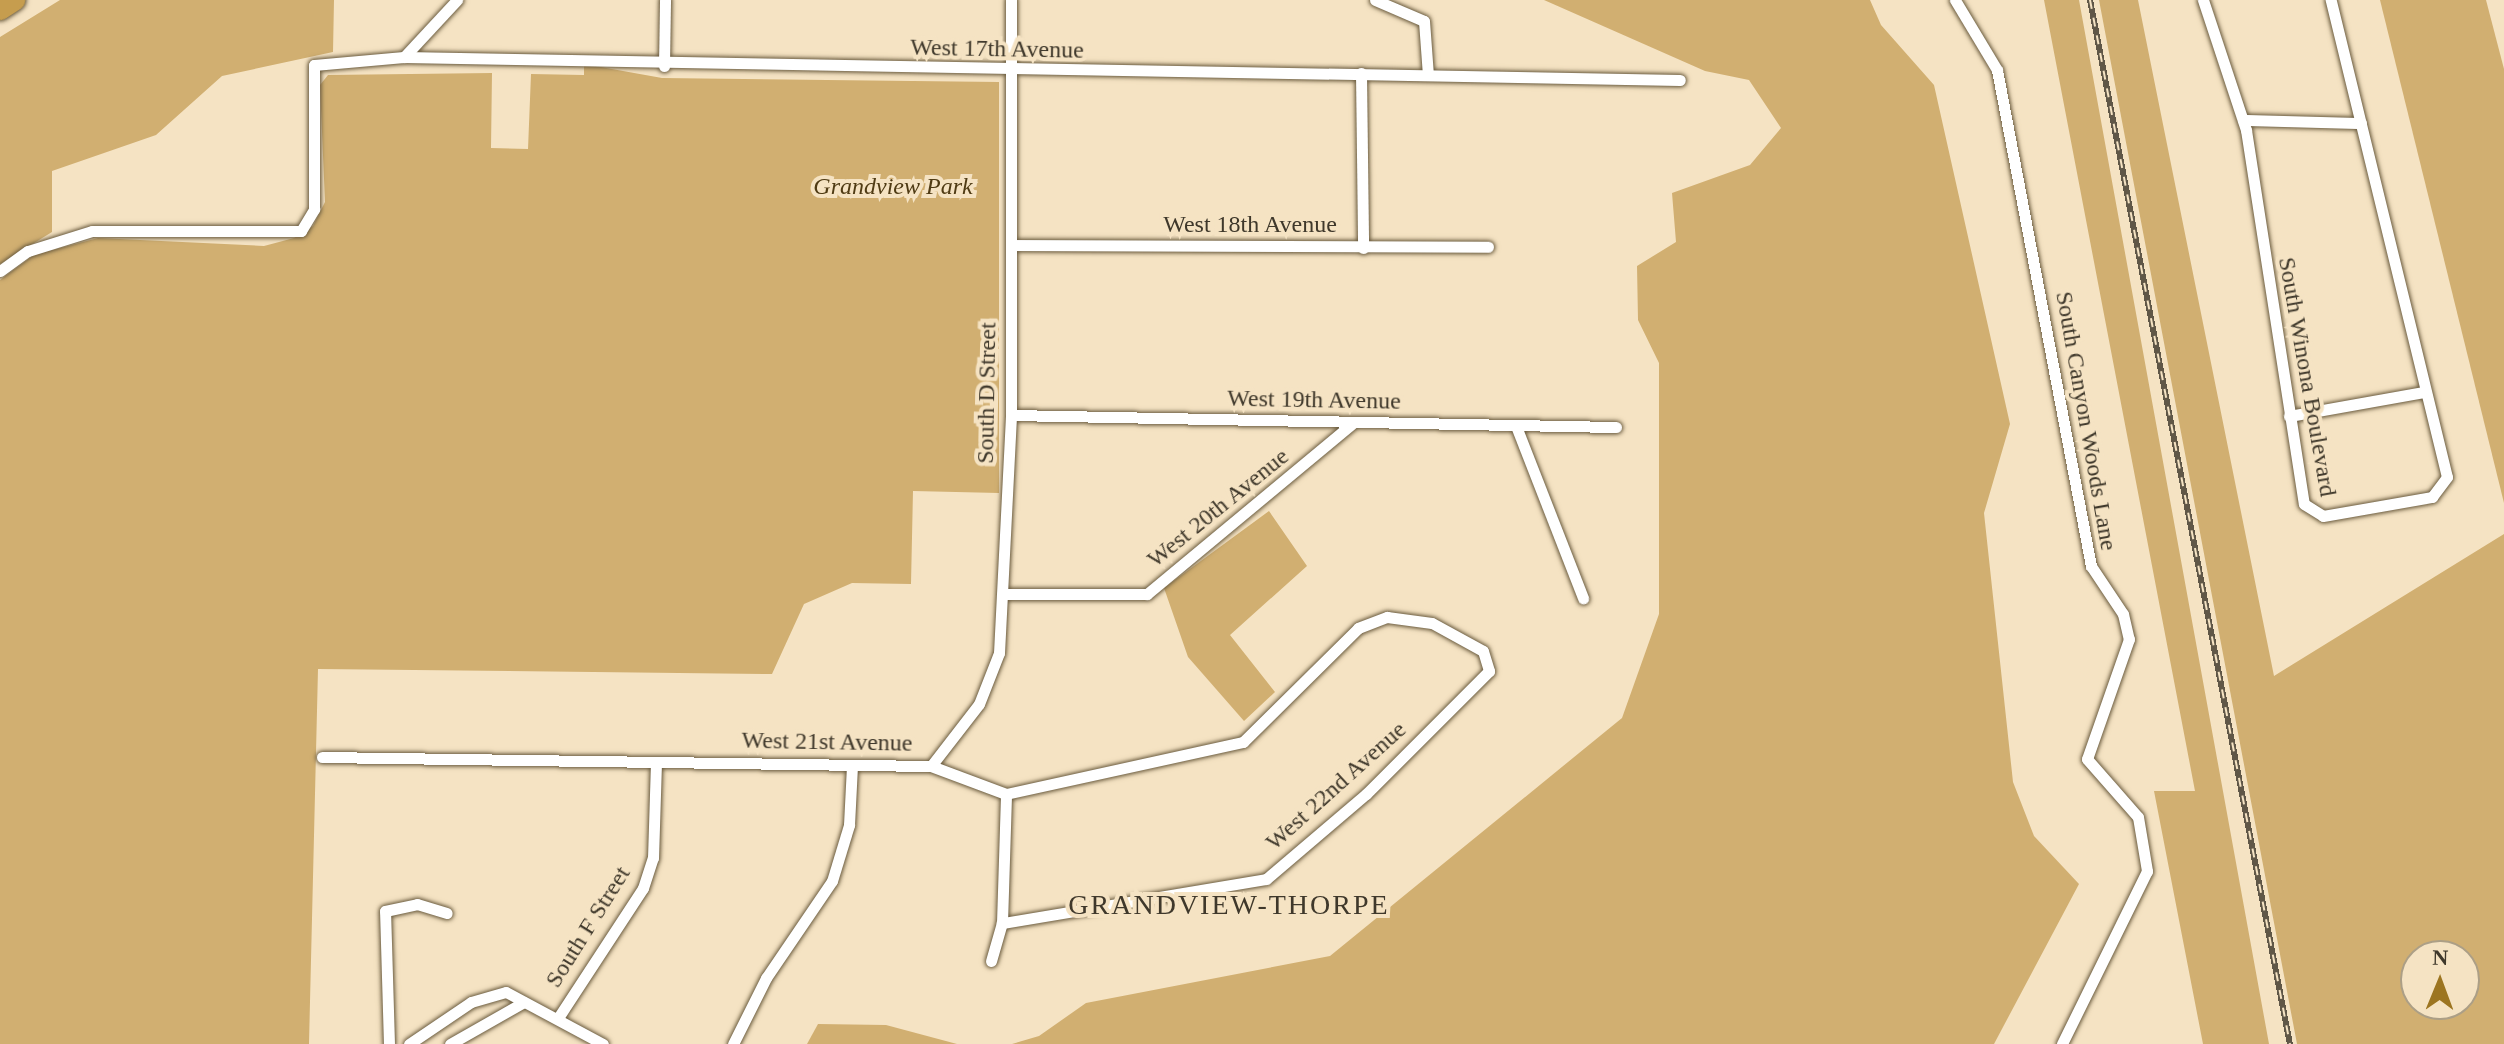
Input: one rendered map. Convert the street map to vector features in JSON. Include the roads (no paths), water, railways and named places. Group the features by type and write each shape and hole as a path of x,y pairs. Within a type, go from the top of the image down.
{"highway":[{"path":"0,9 14,0"}],"street":[{"path":"404,57 457,0"},
{"path":"664,66 665,0"},
{"name":"South D Street","path":"931,766 992,676 1003,594 1011,415 1011,0"},
{"path":"1375,0 1424,21 1428,75"},
{"name":"South Canyon Woods Lane","path":"1955,0 1997,70 2091,566 2123,614 2129,639 2087,759 2138,817 2147,871 2062,1044"},
{"name":"South Winona Boulevard","path":"2203,0 2243,120 2304,504 2323,516 2442,491 2447,477 2331,0"},
{"name":"West 17th Avenue","path":"0,271 28,251 92,231 301,231 314,209 314,65 404,57 664,66 1010,72 1361,73 1680,80"},
{"path":"1361,73 1363,248"},
{"path":"2243,120 2361,123"},
{"name":"West 18th Avenue","path":"1011,245 1488,247"},
{"path":"2289,416 2424,392"},
{"name":"West 19th Avenue","path":"1011,415 1616,427"},
{"name":"West 20th Avenue","path":"1003,594 1147,594 1352,424"},
{"path":"1516,426 1583,598"},
{"name":"West 22nd Avenue","path":"1002,923 1266,879 1366,794 1489,671 1483,651 1432,623 1387,617 1358,628 1243,742 1006,794"},
{"name":"West 21st Avenue","path":"322,757 931,766 1006,794"},
{"name":"South F Street","path":"558,1018 643,888 653,858 656,762"},
{"path":"733,1044 766,978 832,881 849,825 852,765"},
{"path":"991,961 1002,923 1006,794"},
{"path":"389,1044 385,911 417,904 447,913"},
{"path":"409,1044 485,996 506,992 603,1044"},
{"path":"450,1044 524,1002"}],"railway":[{"path":"2090,0 2290,1044"}],"district":[{"name":"GRANDVIEW-THORPE","path":"1229,905"}],"park label":[{"name":"Grandview Park","path":"893,187"}]}
